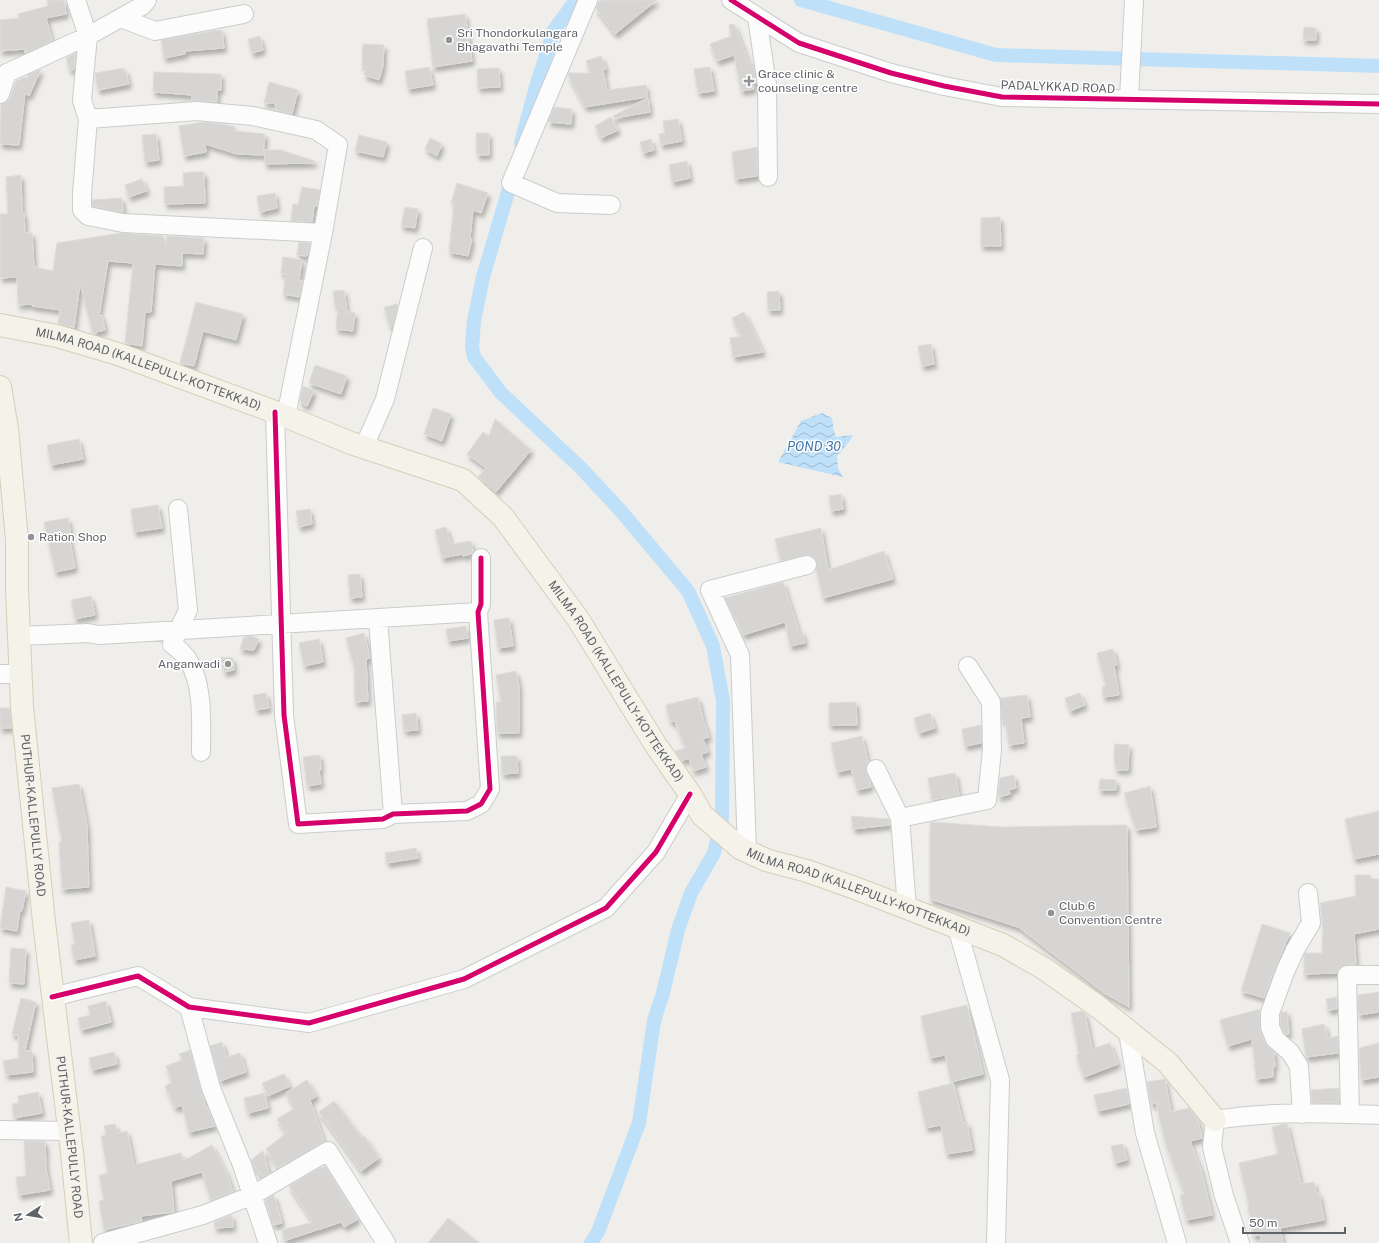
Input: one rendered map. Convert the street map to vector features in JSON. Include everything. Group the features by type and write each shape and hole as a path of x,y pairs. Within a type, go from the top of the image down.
{"main road":[{"name":"MILMA ROAD (KALLEPULLY-KOTTEKKAD)","path":"0,325 57,336 118,354 281,414 364,447 463,480 503,517 578,619 655,744 690,794 702,815 744,849 766,860 807,871 1003,945 1043,968 1098,1006 1128,1032 1168,1063 1215,1120"},
{"name":"PUTHUR-KALLEPULLY ROAD","path":"0,387 7,429 16,524 23,714 52,997 81,1243"}],"street":[{"path":"76,0 88,36 82,100 88,119 82,210 88,216 123,223 323,233"},
{"path":"0,94 7,72 88,36 142,6 147,0"},
{"path":"588,0 511,183 557,203 611,205"},
{"name":"PADALYKKAD ROAD","path":"731,0 800,43 891,73 944,86 1002,97 1379,104"},
{"path":"1129,99 1134,0"},
{"path":"121,18 155,31 244,14"},
{"path":"757,17 766,86 768,177"},
{"path":"88,119 197,111 253,116 316,130 338,145 323,233 281,414 284,715 298,824 383,819 393,814 467,811 481,804 490,789 478,612 481,604 481,558"},
{"path":"364,447 385,399 423,248"},
{"path":"178,509 188,610 172,644 188,658 196,675 201,709 202,752"},
{"path":"744,849 740,654 710,590 807,565"},
{"path":"20,636 88,633 99,635 179,631 478,612"},
{"path":"378,619 393,814"},
{"path":"900,818 988,800 992,750 991,702 968,666"},
{"path":"0,674 21,674"},
{"path":"876,768 900,818 907,908"},
{"path":"52,997 138,976 189,1007 309,1023 464,979 606,908 656,852 690,794"},
{"path":"1302,1114 1298,1066 1290,1052 1275,1039 1270,1027 1270,1013 1295,950 1311,923 1308,893"},
{"path":"956,927 1000,1080 996,1243"},
{"path":"1350,1114 1347,975 1379,975"},
{"path":"189,1007 211,1088 253,1195 268,1243"},
{"path":"1128,1032 1145,1133 1177,1243"},
{"path":"1240,1243 1224,1196 1212,1147 1215,1120 1242,1116 1302,1114 1379,1115"},
{"path":"0,1130 69,1131"},
{"path":"103,1243 204,1215 253,1195 328,1151 386,1243"}],"water":[{"name":"POND 30","path":"822,413 832,418 836,437 853,435 837,456 838,468 843,477 778,462 801,421"}],"building":[{"path":"47,0 64,0 66,14 46,18 52,41 25,53 25,49 0,51 0,20 19,18 18,14 48,6"},
{"path":"601,0 657,0 615,34 596,9 598,2"},
{"name":"Sri Thondorkulangara Bhagavathi Temple","path":"465,14 472,61 433,67 427,19"},
{"path":"734,24 749,63 753,63 756,82 753,83 754,89 741,91 734,55 717,61 710,44 731,36 729,25"},
{"path":"1304,27 1316,28 1316,40 1303,40"},
{"path":"222,30 224,48 185,51 185,54 164,58 161,40"},
{"path":"260,36 263,50 252,53 248,39"},
{"path":"363,44 384,45 383,66 379,80 364,75 367,67 362,66"},
{"path":"76,53 74,69 70,71 66,58"},
{"path":"601,56 606,69 603,70 607,90 646,85 647,97 585,107 568,73 591,73 586,61"},
{"path":"429,67 433,85 408,89 405,71"},
{"path":"710,67 714,91 698,93 694,69"},
{"path":"124,68 129,84 98,90 95,73"},
{"path":"499,68 500,87 478,88 477,69"},
{"path":"41,69 29,96 25,93 19,145 0,144 1,104 7,102 10,98 16,81 24,77 28,78 27,75"},
{"path":"154,72 221,74 221,90 217,90 217,102 192,101 192,95 153,92"},
{"path":"269,82 298,90 292,114 276,110 275,103 264,103"},
{"path":"648,98 650,112 614,118 613,116"},
{"path":"554,107 572,109 571,124 548,122"},
{"path":"611,117 618,130 601,138 595,126"},
{"path":"678,119 682,141 661,145 659,134 665,133 663,121"},
{"path":"203,122 235,127 234,131 265,134 263,155 237,154 205,144 206,152 184,156 179,126"},
{"path":"476,133 489,133 489,155 477,155"},
{"path":"156,134 159,160 145,162 142,135"},
{"path":"359,135 387,142 383,157 355,151"},
{"path":"430,138 442,144 437,156 425,149"},
{"path":"651,139 654,150 643,153 640,142"},
{"path":"757,147 757,176 735,179 732,152"},
{"path":"264,150 283,150 315,161 314,163 265,164"},
{"path":"687,161 690,178 672,182 669,165"},
{"path":"204,172 205,203 165,204 164,187 184,186 183,173"},
{"path":"21,175 22,213 24,213 25,233 32,233 34,267 53,271 57,243 121,233 163,236 167,247 166,236 204,238 203,254 182,253 182,266 155,264 151,312 145,312 142,346 125,343 133,263 108,261 99,316 102,315 105,330 96,332 96,334 93,333 80,284 74,328 58,323 60,310 32,306 33,304 18,305 17,277 0,278 0,214 8,214 6,177"},
{"path":"142,179 147,191 129,197 125,185"},
{"path":"457,183 488,193 481,213 473,210 470,238 472,239 468,256 449,252 454,204 451,203"},
{"path":"302,187 320,190 317,206 314,206 312,222 291,221 293,204 298,205"},
{"path":"275,193 277,208 260,212 257,196"},
{"path":"122,198 123,212 92,206 92,200"},
{"path":"405,207 418,209 415,228 401,226"},
{"path":"1000,217 1001,246 981,246 981,218"},
{"path":"299,242 310,243 307,256 297,255"},
{"path":"283,257 302,260 299,280 303,281 299,297 283,294 286,274 281,274"},
{"path":"344,290 347,312 355,313 353,331 336,329 338,305 335,306 333,291"},
{"path":"779,291 780,310 768,310 767,292"},
{"path":"196,302 243,314 236,340 203,331 194,366 180,363"},
{"path":"397,304 398,306 393,326 390,327 384,307"},
{"path":"744,312 763,352 733,357 730,338 741,336 732,318"},
{"path":"931,344 934,364 922,366 918,346"},
{"path":"315,365 347,376 341,394 309,383"},
{"path":"303,386 314,391 307,406 300,402"},
{"path":"433,408 451,414 442,441 424,434"},
{"path":"495,419 531,450 496,492 478,477 486,468 467,454 483,432 489,436"},
{"path":"79,439 83,459 51,465 47,445"},
{"path":"841,494 843,509 831,511 829,496"},
{"path":"158,505 162,528 134,532 131,509"},
{"path":"310,509 312,524 299,527 296,511"},
{"path":"68,518 71,536 69,536 75,568 55,572 44,522"},
{"path":"446,527 451,544 471,541 473,551 471,554 442,558 435,530"},
{"path":"821,528 828,570 884,551 893,579 823,598 815,558 810,555 805,555 781,561 775,539"},
{"path":"360,574 362,597 350,598 348,575"},
{"path":"783,582 799,632 802,631 805,643 790,646 785,622 743,635 725,598"},
{"path":"91,596 95,615 75,619 71,600"},
{"path":"509,618 513,646 498,648 494,620"},
{"path":"466,626 468,638 448,641 446,629"},
{"path":"364,633 370,658 366,659 368,701 355,702 354,666 346,638"},
{"path":"251,636 259,639 254,650 240,649 244,637"},
{"path":"319,639 323,662 304,666 299,643"},
{"path":"1113,649 1117,665 1114,666 1119,695 1103,697 1102,687 1106,686 1097,653"},
{"name":"Anganwadi","path":"221,657 233,658 234,670 224,672"},
{"path":"516,671 519,686 519,733 497,733 496,702 501,702 496,675"},
{"path":"266,693 269,708 256,710 253,695"},
{"path":"1080,693 1085,705 1070,711 1065,698"},
{"path":"1027,695 1030,717 1021,718 1024,743 1009,745 1005,720 1002,721 1000,698"},
{"path":"698,697 709,737 703,739 708,752 701,754 706,767 693,771 689,758 682,761 675,751 685,748 675,721 670,722 666,705"},
{"path":"856,702 857,725 829,725 829,703"},
{"path":"0,708 10,708 12,728 0,728"},
{"path":"416,713 418,730 404,731 402,715"},
{"path":"930,713 935,728 919,733 914,718"},
{"path":"981,725 981,743 965,746 962,729"},
{"path":"862,736 868,762 866,769 871,787 857,790 851,769 837,772 831,743"},
{"path":"1115,744 1129,745 1128,770 1116,770 1114,759"},
{"path":"320,755 321,770 319,770 321,784 307,786 303,757"},
{"path":"501,756 517,756 518,773 502,774"},
{"path":"955,773 959,795 932,800 928,778"},
{"path":"1014,775 1016,788 1009,790 1010,794 998,797 1000,778"},
{"path":"1100,779 1116,780 1116,790 1099,790"},
{"path":"79,784 87,826 89,887 62,889 59,842 62,842 52,788"},
{"path":"1150,786 1156,827 1136,830 1124,793"},
{"path":"1379,811 1379,854 1354,859 1345,819"},
{"path":"851,816 889,819 890,825 853,829"},
{"name":"Club 6 Convention Centre","path":"930,823 1001,827 1127,825 1129,1007 1104,993 1018,927 930,899"},
{"path":"416,848 418,858 387,863 385,853"},
{"path":"1355,875 1370,875 1371,879 1379,879 1379,929 1354,934 1356,964 1342,966 1337,973 1304,974 1305,953 1322,953 1323,929 1320,903 1356,896"},
{"path":"6,887 26,891 22,911 20,910 17,931 0,928"},
{"path":"89,920 95,956 74,960 71,945 75,944 71,923"},
{"path":"1262,924 1290,933 1264,998 1241,991"},
{"path":"11,948 26,949 24,984 9,983"},
{"path":"1379,992 1379,1012 1358,1015 1358,995"},
{"path":"1337,997 1337,1009 1328,1010 1326,999"},
{"path":"21,998 36,1002 25,1051 32,1051 33,1072 6,1075 3,1061 19,1058 18,1035 12,1034"},
{"path":"106,1001 111,1022 81,1030 78,1018 90,1015 88,1006"},
{"path":"967,1005 983,1074 951,1082 945,1055 930,1058 921,1016"},
{"path":"1260,1009 1260,1031 1265,1043 1274,1052 1275,1067 1273,1067 1273,1077 1256,1079 1252,1039 1228,1046 1220,1020"},
{"path":"1082,1011 1085,1013 1092,1049 1110,1043 1118,1064 1084,1077 1076,1055 1079,1054 1071,1013"},
{"path":"1281,1012 1287,1012 1289,1034 1284,1033 1280,1025"},
{"path":"1324,1024 1328,1038 1338,1036 1338,1053 1306,1057 1302,1029"},
{"path":"222,1042 226,1057 240,1053 246,1072 220,1081 210,1046"},
{"path":"1379,1043 1379,1077 1361,1080 1359,1048"},
{"path":"190,1050 206,1108 208,1108 215,1126 189,1132 182,1105 175,1108 165,1086 172,1082 166,1066 182,1060 179,1054"},
{"path":"114,1052 117,1064 92,1070 89,1058"},
{"path":"284,1074 290,1086 268,1096 262,1083"},
{"path":"1165,1079 1171,1112 1189,1108 1197,1118 1202,1138 1190,1141 1201,1170 1212,1215 1186,1220 1180,1195 1184,1194 1165,1142 1156,1103 1151,1104 1147,1082"},
{"path":"307,1080 317,1096 310,1100 324,1141 278,1168 266,1149 286,1133 277,1119 295,1108 286,1093"},
{"path":"953,1083 963,1123 967,1122 972,1150 946,1154 941,1125 926,1128 918,1092"},
{"path":"1127,1088 1129,1104 1098,1111 1094,1095"},
{"path":"1339,1088 1339,1103 1312,1103 1311,1090"},
{"path":"38,1092 42,1113 14,1118 12,1104 19,1103 18,1096"},
{"path":"264,1093 268,1108 248,1113 244,1098"},
{"path":"334,1101 362,1138 364,1136 379,1158 361,1171 319,1112"},
{"path":"115,1124 117,1133 127,1131 134,1165 181,1153 183,1161 212,1145 227,1174 233,1192 211,1200 202,1172 171,1181 174,1212 141,1216 142,1221 104,1230 99,1201 104,1200 99,1175 108,1173 101,1136 106,1135 104,1126"},
{"path":"1287,1124 1301,1184 1314,1182 1316,1193 1319,1193 1324,1220 1280,1228 1283,1243 1262,1243 1260,1235 1253,1236 1249,1206 1239,1163 1278,1154 1272,1127"},
{"path":"24,1141 45,1141 46,1168 50,1190 19,1195 16,1177 26,1176"},
{"path":"1123,1144 1127,1160 1115,1163 1111,1146"},
{"path":"263,1151 269,1174 262,1177 251,1160"},
{"path":"325,1166 358,1219 344,1227 341,1222 318,1230 316,1227 317,1230 284,1241 282,1230 313,1222 289,1186"},
{"path":"274,1195 282,1223 273,1225 265,1200"},
{"path":"232,1215 233,1227 215,1228 214,1222"},
{"path":"448,1218 479,1243 428,1243"}],"waterway":[{"path":"521,143 535,90 554,30 576,0"},
{"path":"801,0 996,55 1379,66"},
{"path":"513,175 483,277 474,321 472,347 474,357 501,393 581,468 620,510 688,591 713,646 723,701 722,820 714,853 691,893 678,930 663,993 654,1021 639,1123 598,1232 591,1243"}],"cycle path":[{"path":"731,0 799,43 891,73 944,86 1002,97 1379,104"},
{"path":"275,412 284,715 298,824 383,819 393,814 467,811 481,804 490,789 478,612 481,604 481,558"},
{"path":"52,997 138,976 189,1007 309,1023 464,979 606,908 656,852 690,794"}],"place":[{"name":"Sri Thondorkulangara Bhagavathi Temple","path":"449,40"},
{"name":"Grace clinic & counseling centre","path":"749,81"},
{"name":"Ration Shop","path":"31,537"},
{"name":"Anganwadi","path":"228,664"},
{"name":"Club 6 Convention Centre","path":"1051,913"}]}
